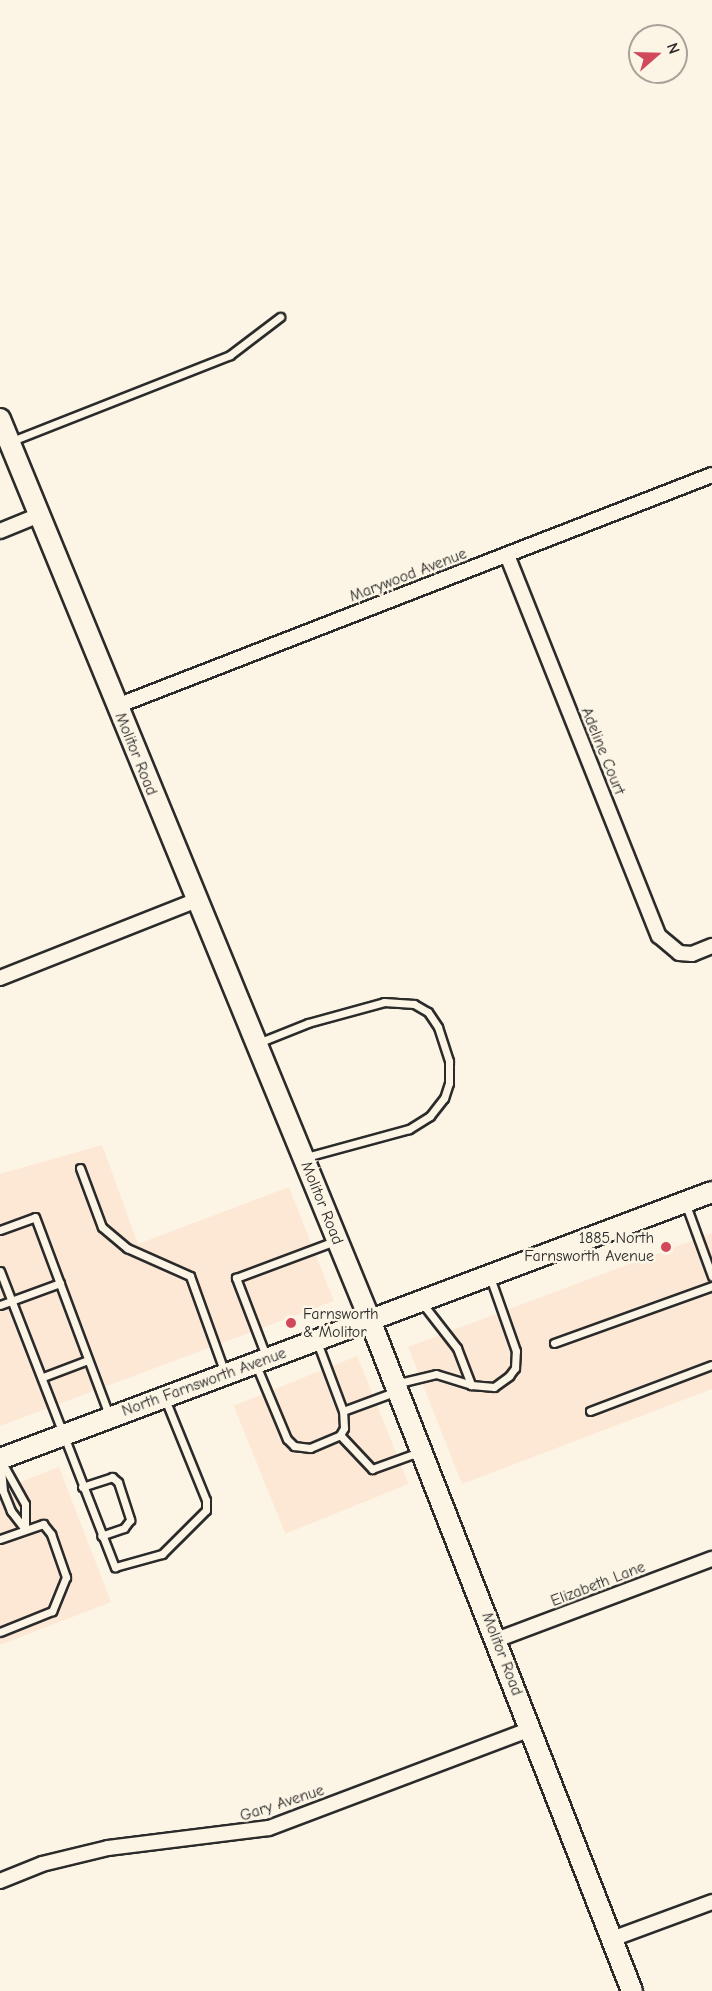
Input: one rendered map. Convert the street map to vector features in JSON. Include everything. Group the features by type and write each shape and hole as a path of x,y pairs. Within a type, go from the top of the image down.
{"street":[{"name":"Molitor Road","path":"0,419 370,1320 632,1991"},
{"name":"Marywood Avenue","path":"117,706 712,475"},
{"path":"0,531 39,515"},
{"name":"Adeline Court","path":"507,555 659,936 679,953 692,954 712,946"},
{"path":"0,978 197,900"},
{"name":"North Farnsworth Avenue","path":"0,1459 712,1192"},
{"name":"Elizabeth Lane","path":"496,1640 712,1559"},
{"name":"Gary Avenue","path":"0,1881 53,1861 108,1848 269,1827 531,1729"},
{"path":"612,1939 712,1902"}],"lane":[{"path":"9,442 230,355 280,317"},
{"path":"256,1044 308,1023 384,1002 414,1004 428,1012 438,1027 449,1061 449,1083 444,1098 430,1116 410,1129 347,1149 304,1157"},
{"path":"80,1168 102,1227 127,1248 190,1276 225,1373"},
{"path":"685,1202 712,1276"},
{"path":"0,1230 35,1217 110,1417"},
{"path":"316,1341 343,1411 344,1428 340,1435 310,1448 294,1446 287,1439 236,1278 337,1241"},
{"path":"0,1270 43,1377 112,1564 121,1569 162,1554 206,1510 206,1500 164,1396"},
{"path":"343,1411 425,1374 471,1385 494,1387 514,1368 516,1351 489,1275"},
{"path":"0,1305 60,1283"},
{"path":"554,1343 712,1286"},
{"path":"420,1301 457,1348 471,1385"},
{"path":"43,1377 88,1360"},
{"path":"590,1411 712,1365"},
{"path":"340,1435 372,1469 421,1451"},
{"path":"0,1459 3,1491 11,1511 25,1529"},
{"path":"0,1459 25,1504 25,1529"},
{"path":"82,1487 112,1477 118,1482 130,1520 124,1527 101,1536"},
{"path":"0,1539 37,1524 47,1527 66,1577 52,1611 0,1632"}],"shaded area":[{"path":"102,1145 138,1244 289,1187 334,1301 0,1426 0,1174"},
{"path":"712,1233 712,1389 462,1484 408,1347"},
{"path":"357,1356 409,1484 285,1534 234,1406"},
{"path":"59,1467 111,1602 0,1645 0,1490"}],"place":[{"name":"1885 North Farnsworth Avenue","path":"666,1247"},
{"name":"Farnsworth & Molitor","path":"291,1323"}]}
